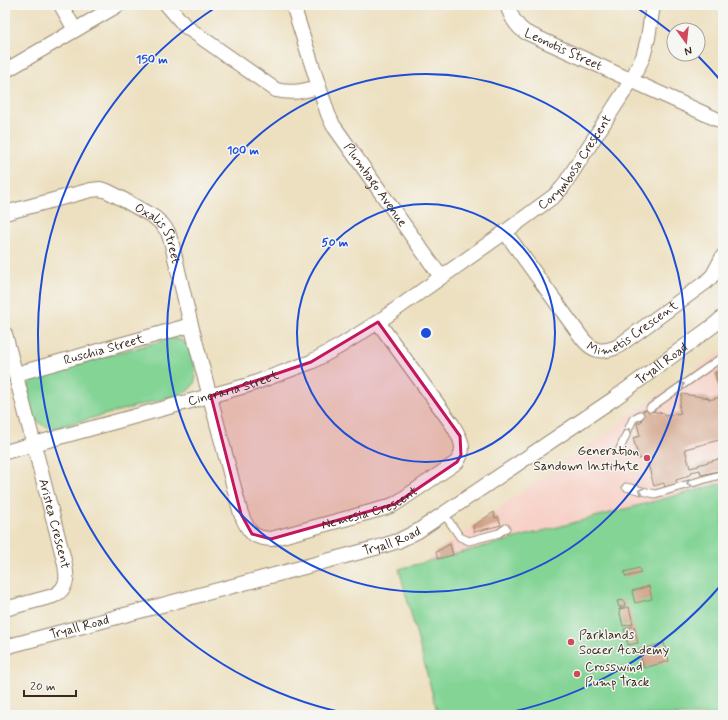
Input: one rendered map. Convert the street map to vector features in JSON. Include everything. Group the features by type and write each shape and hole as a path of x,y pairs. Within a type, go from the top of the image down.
{"street":[{"path":"61,5 75,30"},
{"path":"5,71 118,5"},
{"path":"167,5 185,26 276,90 298,92 319,87"},
{"name":"Plumbago Avenue","path":"293,5 328,114 338,132 441,277"},
{"name":"Leonotis Street","path":"507,5 514,22 525,32 631,81"},
{"name":"Corymbosa Crescent","path":"441,277 554,196 562,188 631,81 643,57 648,38 653,5"},
{"path":"631,81 723,122"},
{"name":"Oxalis Street","path":"5,213 91,190 100,189 107,191 154,217 162,224 170,239 191,325 211,396"},
{"name":"Mimetis Crescent","path":"505,232 589,347 597,350 608,350 617,347 706,282 713,276 723,256"},
{"name":"Cineraria Street","path":"5,452 249,385 311,362 378,322 441,277"},
{"name":"Tryall Road","path":"5,647 398,541 418,531 444,514 615,398 723,317"},
{"name":"Nemesia Crescent","path":"211,396 242,514 246,526 252,534 260,538 271,539 396,504 457,462 461,455 462,446 460,436 452,424 378,322"},
{"name":"Ruschia Street","path":"16,374 191,325"},
{"name":"Aristea Crescent","path":"5,334 35,445 66,569 67,579 65,587 60,593 5,609"}],"lane":[{"path":"650,408 718,360"},
{"path":"619,451 633,419 640,414"},
{"path":"626,487 655,494 723,474"},
{"path":"444,514 460,537 468,541 499,533 506,528"}],"highlighted area":[{"path":"378,322 460,436 461,455 457,462 395,504 271,539 252,534 241,514 211,396 311,362"}],"shaded area":[{"name":"Generation Sandown Institute","path":"723,350 723,483 428,561 428,558"}],"green space":[{"path":"172,338 180,340 187,345 193,360 196,377 192,387 186,392 55,428 41,424 35,418 31,410 28,394 28,387 34,376"},
{"name":"Parklands Soccer Academy","path":"723,483 723,715 438,715 399,569"}],"building":[{"path":"721,359 723,360 723,439 685,449 690,468 722,458 723,470 701,475 700,470 691,472 692,474 676,480 677,485 665,489 664,483 654,486 646,457 639,459 633,438 640,436 637,423 641,422 643,410 664,413 665,416 681,413 679,408 682,394 709,398 709,400 721,397 715,373 719,372"},
{"path":"494,512 495,518 498,517 501,525 474,532 473,526"},
{"path":"450,544 453,555 438,559 436,552"},
{"path":"639,568 641,573 626,577 624,572"},
{"path":"649,586 652,599 635,603 632,591"},
{"path":"624,600 625,606 619,607 617,601"},
{"path":"629,607 633,624 623,626 619,609"},
{"path":"634,626 638,643 628,645 624,629"},
{"path":"664,643 669,661 644,668 639,650"}],"place":[{"name":"Generation Sandown Institute","path":"647,458"},
{"name":"Parklands Soccer Academy","path":"571,642"},
{"name":"Crosswind Pump Track","path":"577,674"}]}
